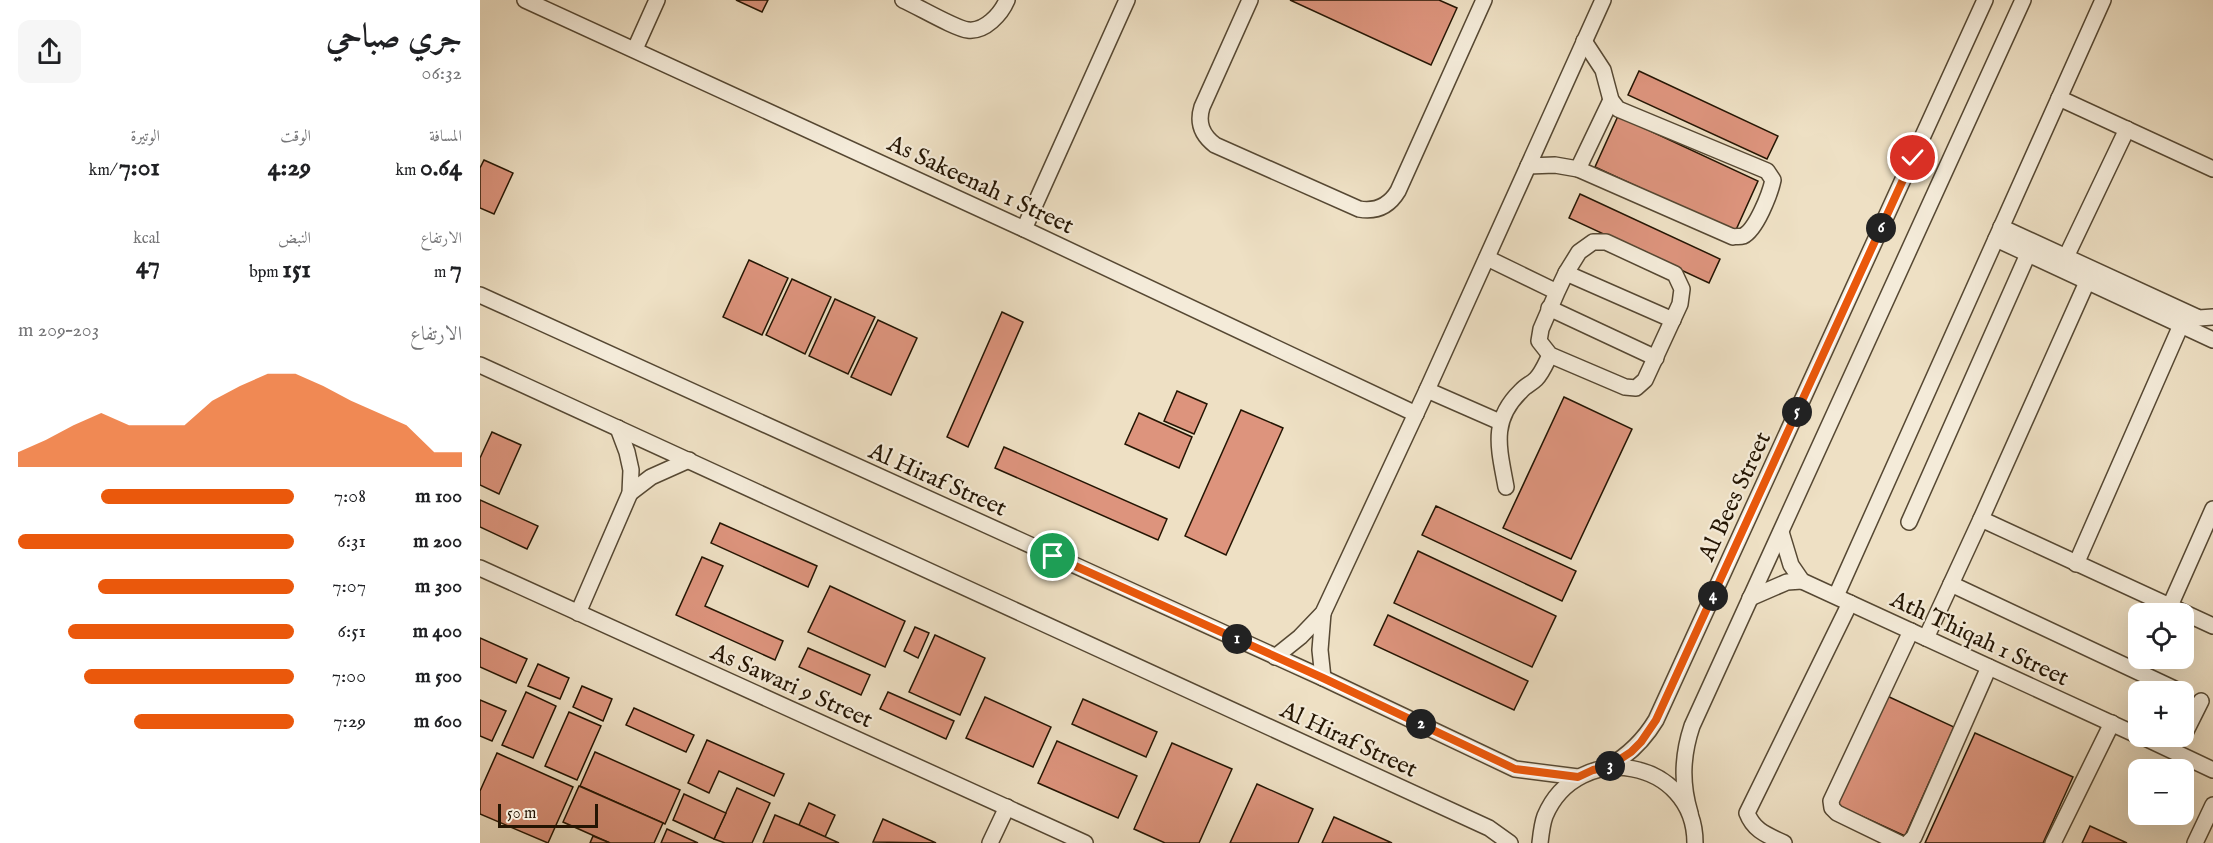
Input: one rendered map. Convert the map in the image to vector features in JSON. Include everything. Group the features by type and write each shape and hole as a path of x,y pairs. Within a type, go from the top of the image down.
{"street":[{"name":"As Sakeenah 1 Street","path":"525,0 1024,229 1416,414"},
{"path":"635,50 657,0"},
{"path":"903,0 967,30 981,29 1002,11 1007,0"},
{"path":"1024,229 1127,0"},
{"path":"1250,0 1202,107 1200,121 1204,135 1215,145 1359,209 1367,210 1389,203 1398,191 1483,0"},
{"path":"1275,657 1300,637 1323,613 1427,390 1603,0"},
{"name":"Al Bees Street","path":"1608,767 1636,747 1656,720 1985,0"},
{"path":"1696,842 1686,799 1683,769 1687,740 2023,0"},
{"path":"1784,843 1761,833 1751,824 1747,813 1843,600 1998,233 2103,0"},
{"path":"1528,166 1555,165 1578,169 1733,237 1743,236 1752,228 1771,191 1773,180 1767,171 1625,113 1611,100 1603,70 1584,42"},
{"path":"2059,98 2213,169"},
{"path":"1578,169 1611,100"},
{"path":"2066,257 2127,129"},
{"path":"1998,233 2028,255 2213,339"},
{"path":"1998,233 2066,257 2199,318 2213,317"},
{"path":"1593,242 1606,242 1675,274 1682,289 1680,304 1646,380 1636,388 1624,387 1550,355 1539,341 1540,329 1566,273 1586,247 1593,242"},
{"path":"1909,522 2028,255"},
{"path":"1487,258 1557,292"},
{"path":"1566,273 1673,321"},
{"path":"1926,638 2087,282"},
{"name":"Al Hiraf Street","path":"480,296 1323,678 1515,769 1578,777"},
{"path":"1550,308 1656,358"},
{"path":"2076,564 2181,325"},
{"path":"1506,487 1501,458 1500,422 1507,405 1523,388 1535,380 1550,355"},
{"name":"Al Hiraf Street","path":"480,365 1489,828 1510,843"},
{"path":"1427,390 1500,422"},
{"path":"578,613 630,494 631,470 618,428"},
{"path":"630,494 651,477 689,460"},
{"path":"2171,603 2213,509"},
{"path":"1981,519 2163,603"},
{"path":"1750,598 1787,582 1802,580 1791,565 1780,532"},
{"name":"As Sawari 9 Street","path":"480,568 1085,843"},
{"name":"Ath Thiqah 1 Street","path":"1802,580 2128,730"},
{"path":"1951,584 2159,681"},
{"path":"1323,613 1320,650 1323,678"},
{"path":"2194,617 2213,626"},
{"path":"1899,843 1837,813 1832,808 1831,801 1911,631"},
{"path":"1908,843 1914,837 1989,667"},
{"path":"2194,722 2207,704"},
{"path":"2053,843 2112,723"},
{"name":"Ath Thiqah 1 Street","path":"2165,747 2213,770"},
{"path":"2176,752 2178,747"},
{"path":"1540,843 1545,817 1558,794 1578,777 1593,770 1608,767 1633,768 1657,776 1676,792 1690,813"},
{"path":"2195,843 2213,806"},
{"path":"990,843 1007,807"}],"building":[{"path":"736,0 768,0 762,12"},
{"path":"1290,0 1439,0 1457,8 1431,65"},
{"path":"1639,71 1778,136 1767,159 1628,95"},
{"path":"1618,116 1758,181 1735,232 1595,167"},
{"path":"484,160 513,173 494,214 480,208 480,168"},
{"path":"1580,194 1720,259 1709,283 1569,218"},
{"path":"749,260 788,278 762,335 723,317"},
{"path":"792,279 831,297 805,354 766,335"},
{"path":"835,299 875,317 848,374 809,356"},
{"path":"1002,312 1023,322 968,447 947,437"},
{"path":"878,320 917,338 891,395 851,377"},
{"path":"1177,391 1207,404 1194,434 1164,421"},
{"path":"1564,397 1632,429 1571,559 1503,528"},
{"path":"1241,410 1283,428 1226,555 1185,536"},
{"path":"1139,413 1192,437 1179,468 1125,444"},
{"path":"492,432 521,445 499,494 480,485 480,458"},
{"path":"1004,447 1167,519 1158,540 995,468"},
{"path":"480,500 538,526 527,549 480,527"},
{"path":"1436,506 1576,571 1562,601 1422,535"},
{"path":"720,523 817,566 808,587 711,543"},
{"path":"1418,551 1556,616 1532,667 1394,603"},
{"path":"702,557 723,566 705,606 783,641 775,660 676,615"},
{"path":"830,586 905,621 885,667 808,632"},
{"path":"1388,615 1528,681 1514,710 1374,645"},
{"path":"915,627 929,633 918,658 904,651"},
{"path":"935,635 985,658 960,715 909,692"},
{"path":"480,638 527,659 516,683 480,667"},
{"path":"808,648 870,675 861,695 799,667"},
{"path":"538,664 569,678 560,699 528,686"},
{"path":"582,686 612,699 603,721 573,707"},
{"path":"526,692 556,706 533,758 502,745"},
{"path":"888,692 954,721 946,739 880,709"},
{"path":"1885,695 1954,727 1905,836 1835,804"},
{"path":"985,697 1051,727 1033,767 966,738"},
{"path":"1083,699 1157,732 1146,757 1072,724"},
{"path":"480,700 506,711 492,741 480,736"},
{"path":"634,708 694,735 686,752 626,725"},
{"path":"569,712 601,726 577,780 545,766"},
{"path":"1975,733 2073,777 2043,843 1925,843"},
{"path":"707,740 784,774 774,796 719,771 709,793 688,783"},
{"path":"1057,741 1137,776 1118,818 1038,783"},
{"path":"1172,743 1232,769 1199,843 1165,843 1134,829"},
{"path":"595,752 680,790 665,824 580,786"},
{"path":"497,753 573,787 548,843 480,814 480,791"},
{"path":"1257,784 1313,809 1298,843 1230,843"},
{"path":"579,786 663,823 654,843 610,843 563,822"},
{"path":"737,788 770,803 752,843 725,843 714,839"},
{"path":"684,794 726,813 714,839 673,820"},
{"path":"809,803 835,815 825,837 799,825"},
{"path":"775,815 799,825 839,843 763,843"},
{"path":"1334,817 1392,843 1322,843"},
{"path":"883,819 936,843 873,842"},
{"path":"2090,826 2127,843 2082,843"},
{"path":"667,829 698,843 661,843"},
{"path":"593,836 610,843 590,843"}],"route":[{"path":"1053,556 1323,678 1515,769 1578,777 1593,770 1608,767 1631,752 1649,732 1656,720 1913,158"}]}
